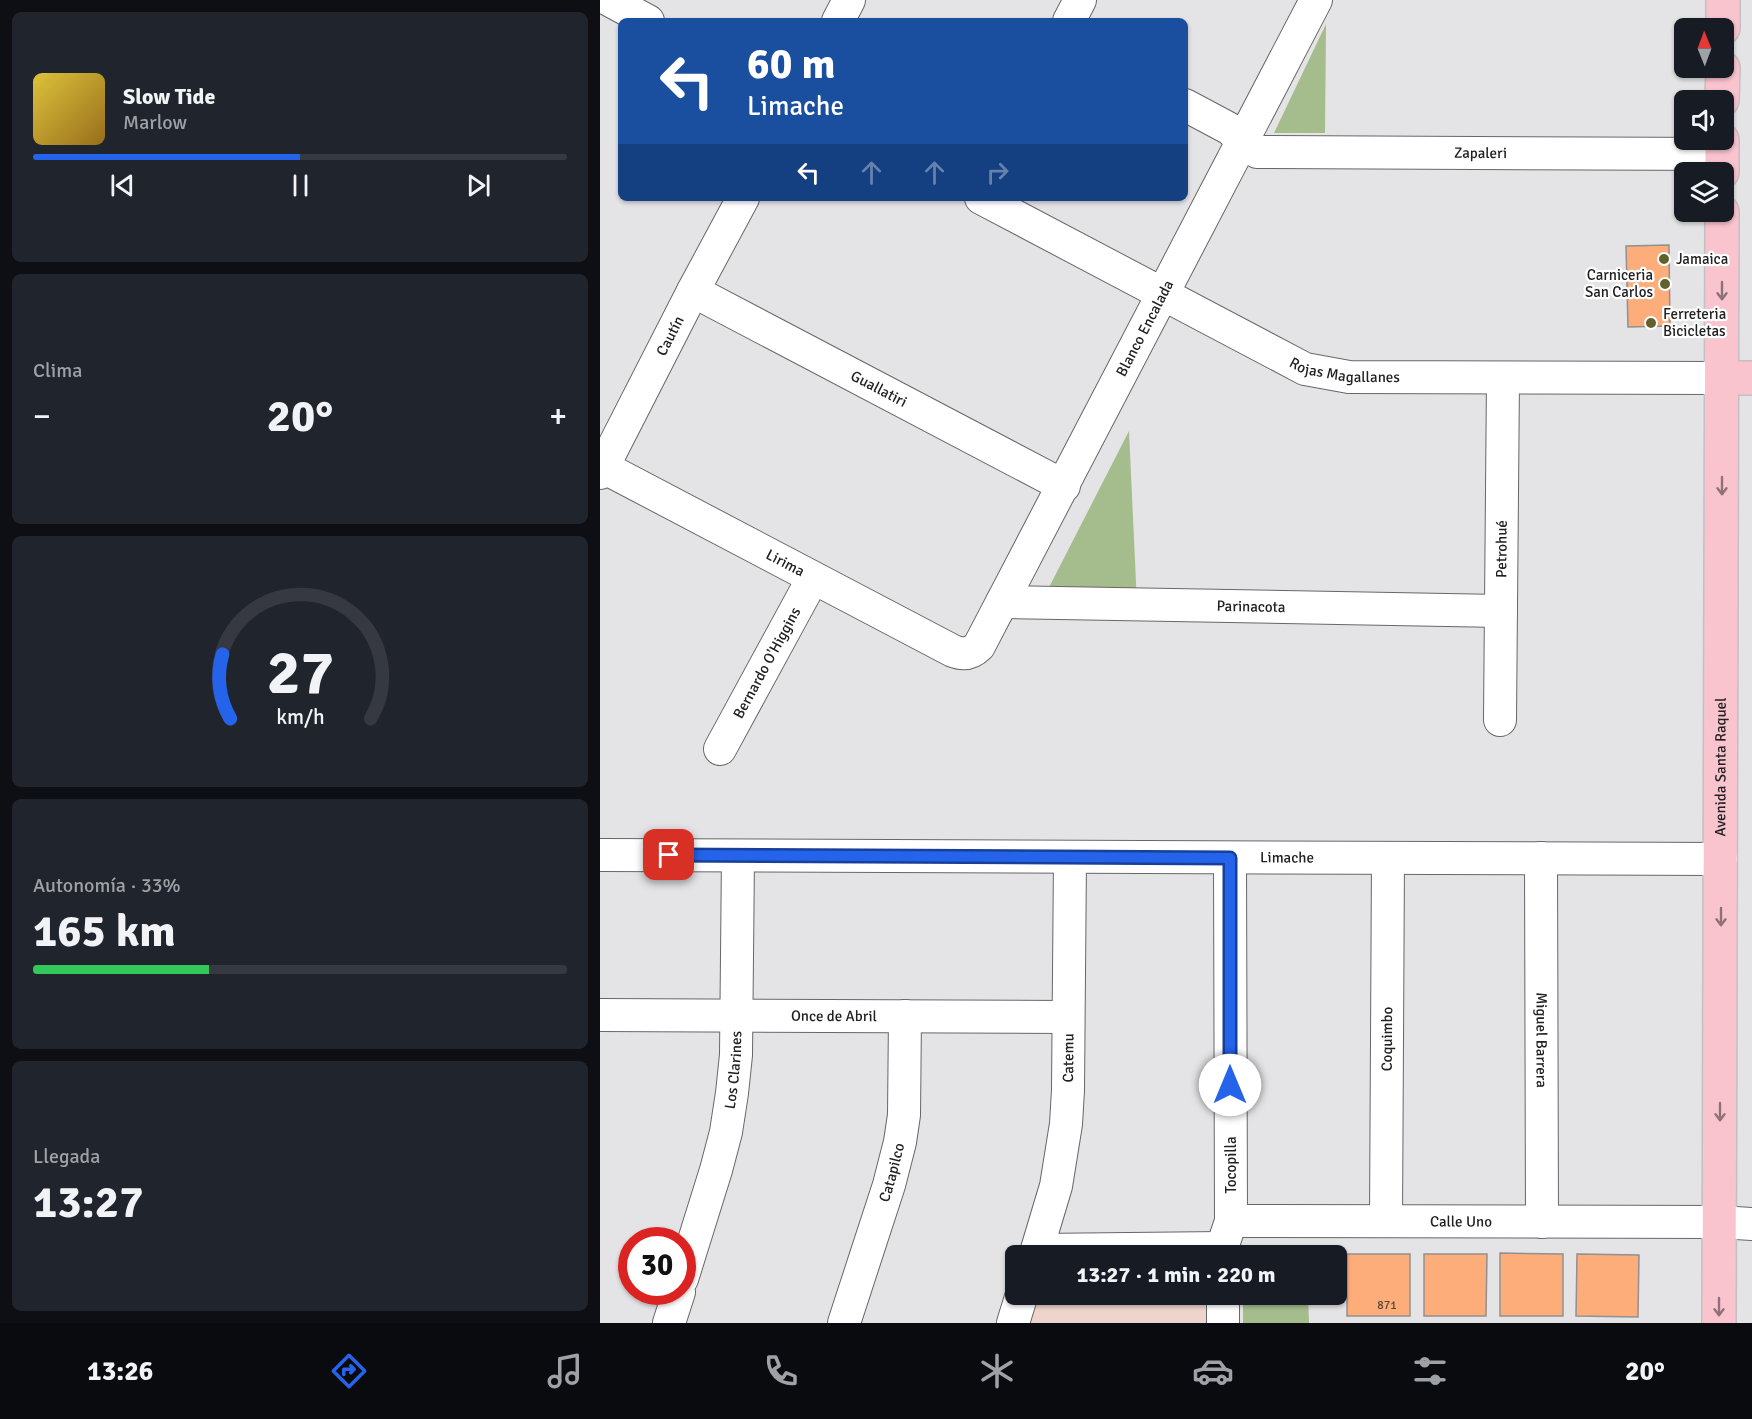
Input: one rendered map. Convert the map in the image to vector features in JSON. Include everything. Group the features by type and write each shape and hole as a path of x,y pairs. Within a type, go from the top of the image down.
{"main road":[{"path":"1723,0 1723,18"},
{"name":"Avenida Santa Raquel","path":"1719,1323 1721,859 1737,378 1723,222"}],"street":[{"path":"609,0 642,18"},
{"path":"840,18 849,0"},
{"path":"1071,18 1080,0"},
{"name":"Blanco Encalada","path":"967,654 979,646 1316,0"},
{"name":"Zapaleri","path":"1188,107 1230,129 1257,152 1722,155"},
{"name":"Cautín","path":"602,470 741,201"},
{"name":"Rojas Magallanes","path":"987,201 1305,369 1349,377 1737,378"},
{"name":"Guallatiri","path":"693,291 1064,486"},
{"name":"Petrohué","path":"1500,720 1503,378"},
{"name":"Lirima","path":"602,470 953,651 967,654"},
{"name":"Bernardo O'Higgins","path":"720,749 813,578"},
{"name":"Parinacota","path":"1002,602 1501,611"},
{"name":"Limache","path":"600,855 1721,859"},
{"name":"Los Clarines","path":"696,1232 726,1132 732,1093 736,1055 738,856"},
{"name":"Catemu","path":"1038,1245 1056,1186 1066,1124 1070,857"},
{"name":"Tocopilla","path":"1225,1242 1230,858"},
{"name":"Coquimbo","path":"1386,1221 1388,858"},
{"name":"Miguel Barrera","path":"1541,858 1542,1222"},
{"name":"Once de Abril","path":"600,1015 1068,1017"},
{"name":"Catapilco","path":"844,1323 900,1142 904,1115 905,1016"},
{"name":"Calle Uno","path":"1168,1245 1225,1242 1386,1221 1752,1224"},
{"path":"669,1323 675,1305"},
{"path":"1013,1323 1019,1305"},
{"path":"1222,1305 1223,1323"}],"shaded area":[{"path":"1031,1305 1206,1305 1206,1323 1025,1323"}],"green space":[{"path":"1326,24 1325,133 1274,133"},
{"path":"1129,431 1137,604 1042,601"},
{"path":"1243,1305 1308,1305 1309,1323 1243,1323"}],"building":[{"path":"1669,245 1670,326 1628,327 1626,246"},
{"path":"1500,1253 1563,1254 1563,1316 1500,1316"},
{"path":"1347,1254 1410,1254 1410,1316 1347,1316"},
{"path":"1424,1254 1487,1254 1486,1316 1424,1316"},
{"path":"1577,1254 1639,1255 1638,1317 1576,1316"}],"place":[{"name":"Jamaica","path":"1664,259"},
{"name":"Carniceria San Carlos","path":"1665,284"},
{"name":"Ferreteria Bicicletas","path":"1651,323"}],"route":[{"path":"669,855 1230,858 1230,1085"}]}
